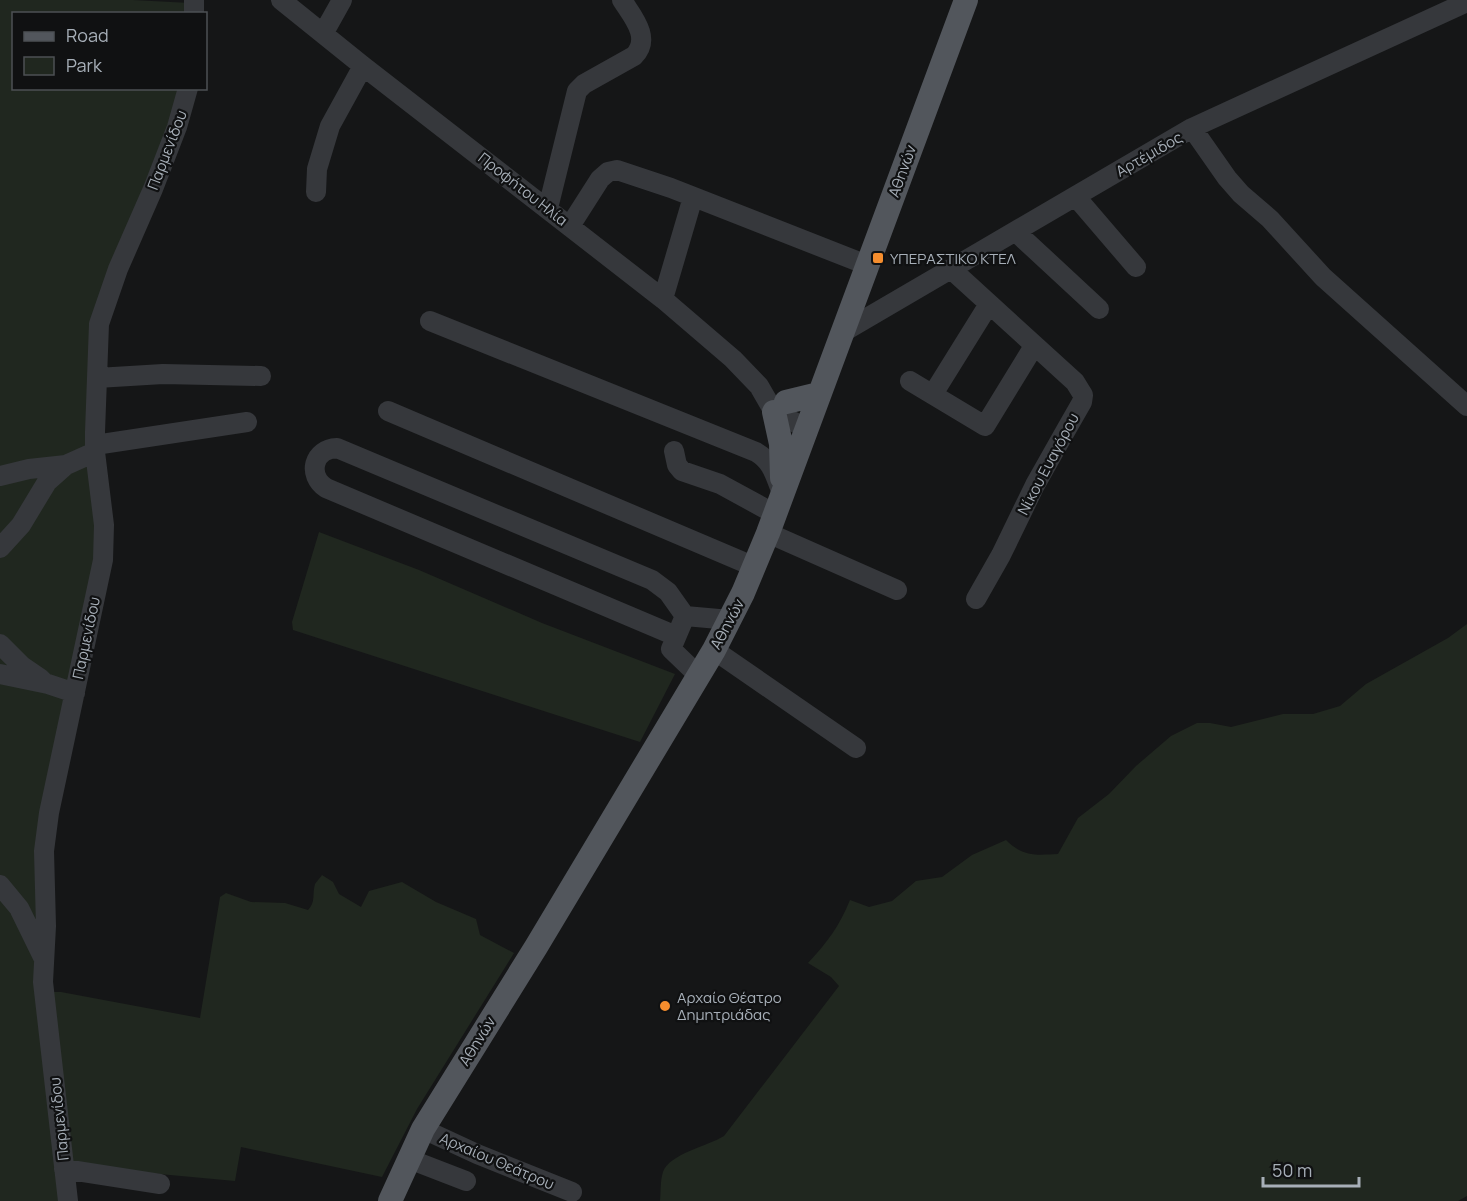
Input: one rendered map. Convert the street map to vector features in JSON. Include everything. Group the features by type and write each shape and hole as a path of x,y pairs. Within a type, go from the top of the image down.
{"main road":[{"name":"Αθηνών","path":"390,1201 423,1129 536,947 699,676 730,620 755,567 966,0"},
{"path":"775,513 781,444 780,407 812,412"}],"street":[{"name":"Προφήτου Ηλία","path":"281,0 663,299 733,359 780,407"},
{"path":"323,34 342,0"},
{"path":"548,208 577,92 584,84 634,56 640,50 641,30 622,0"},
{"name":"Αρτέμιδος","path":"843,332 1192,129 1467,2"},
{"path":"316,192 317,169 330,126 363,66"},
{"name":"Παρμενίδου","path":"68,1201 45,1009 44,851 49,813 103,560 104,525 95,449 99,324 117,269 166,155 187,99 188,90"},
{"path":"1192,129 1241,194 1270,219 1323,277 1467,406"},
{"path":"570,226 600,179 608,172 617,170 867,265"},
{"path":"663,299 693,197"},
{"path":"1076,197 1136,267"},
{"path":"1016,232 1099,309"},
{"name":"Νίκου Ευαγόρου","path":"951,269 1079,387 1083,397 1035,484 1002,555 976,599"},
{"path":"933,394 989,304"},
{"path":"430,321 756,452 766,458 772,466 775,513"},
{"path":"910,381 985,426 1034,346"},
{"path":"97,378 163,374 261,376"},
{"path":"780,407 812,412"},
{"path":"388,411 755,567"},
{"path":"0,548 21,525 47,482 66,465 95,449 247,422"},
{"path":"676,636 326,488 314,474 315,461 322,453 337,448 652,580 668,592 685,616 730,620"},
{"path":"674,451 677,465 682,471 720,484 775,513 897,590"},
{"path":"0,476 29,469 66,465"},
{"path":"685,616 671,649 699,676"},
{"path":"0,644 22,666 48,684"},
{"path":"714,650 856,748"},
{"path":"0,674 48,684 75,693"},
{"path":"0,885 19,908 44,959"},
{"name":"Αρχαίου Θεάτρου","path":"423,1129 477,1154 572,1192"},
{"path":"409,1159 466,1181"},
{"path":"64,1169 160,1184"}],"green space":[{"path":"0,0 133,0 190,3 189,12 12,12 12,90 182,90 107,280 97,553 44,803 60,1201 0,1201"},
{"path":"319,532 419,570 542,623 675,674 640,742 293,630 292,622"},
{"path":"1467,624 1467,1196 1458,1201 660,1201 662,1175 667,1166 681,1155 724,1136 839,986 831,977 808,963 842,918 850,900 869,907 892,901 916,881 942,877 972,855 1006,840 1024,852 1058,854 1078,818 1109,794 1136,766 1171,736 1197,723 1231,727 1283,714 1313,714 1340,706 1366,684 1448,638"},
{"path":"322,875 333,882 339,894 361,907 369,891 402,882 436,902 476,919 480,935 514,953 417,1109 382,1177 241,1147 235,1181 73,1166 50,992 61,992 200,1018 220,897 226,893 251,902 285,903 308,910 313,901 315,884"}],"place":[{"name":"ΥΠΕΡΑΣΤΙΚΟ ΚΤΕΛ","path":"878,258"},
{"name":"Αρχαίο Θέατρο Δημητριάδας","path":"665,1006"}]}
